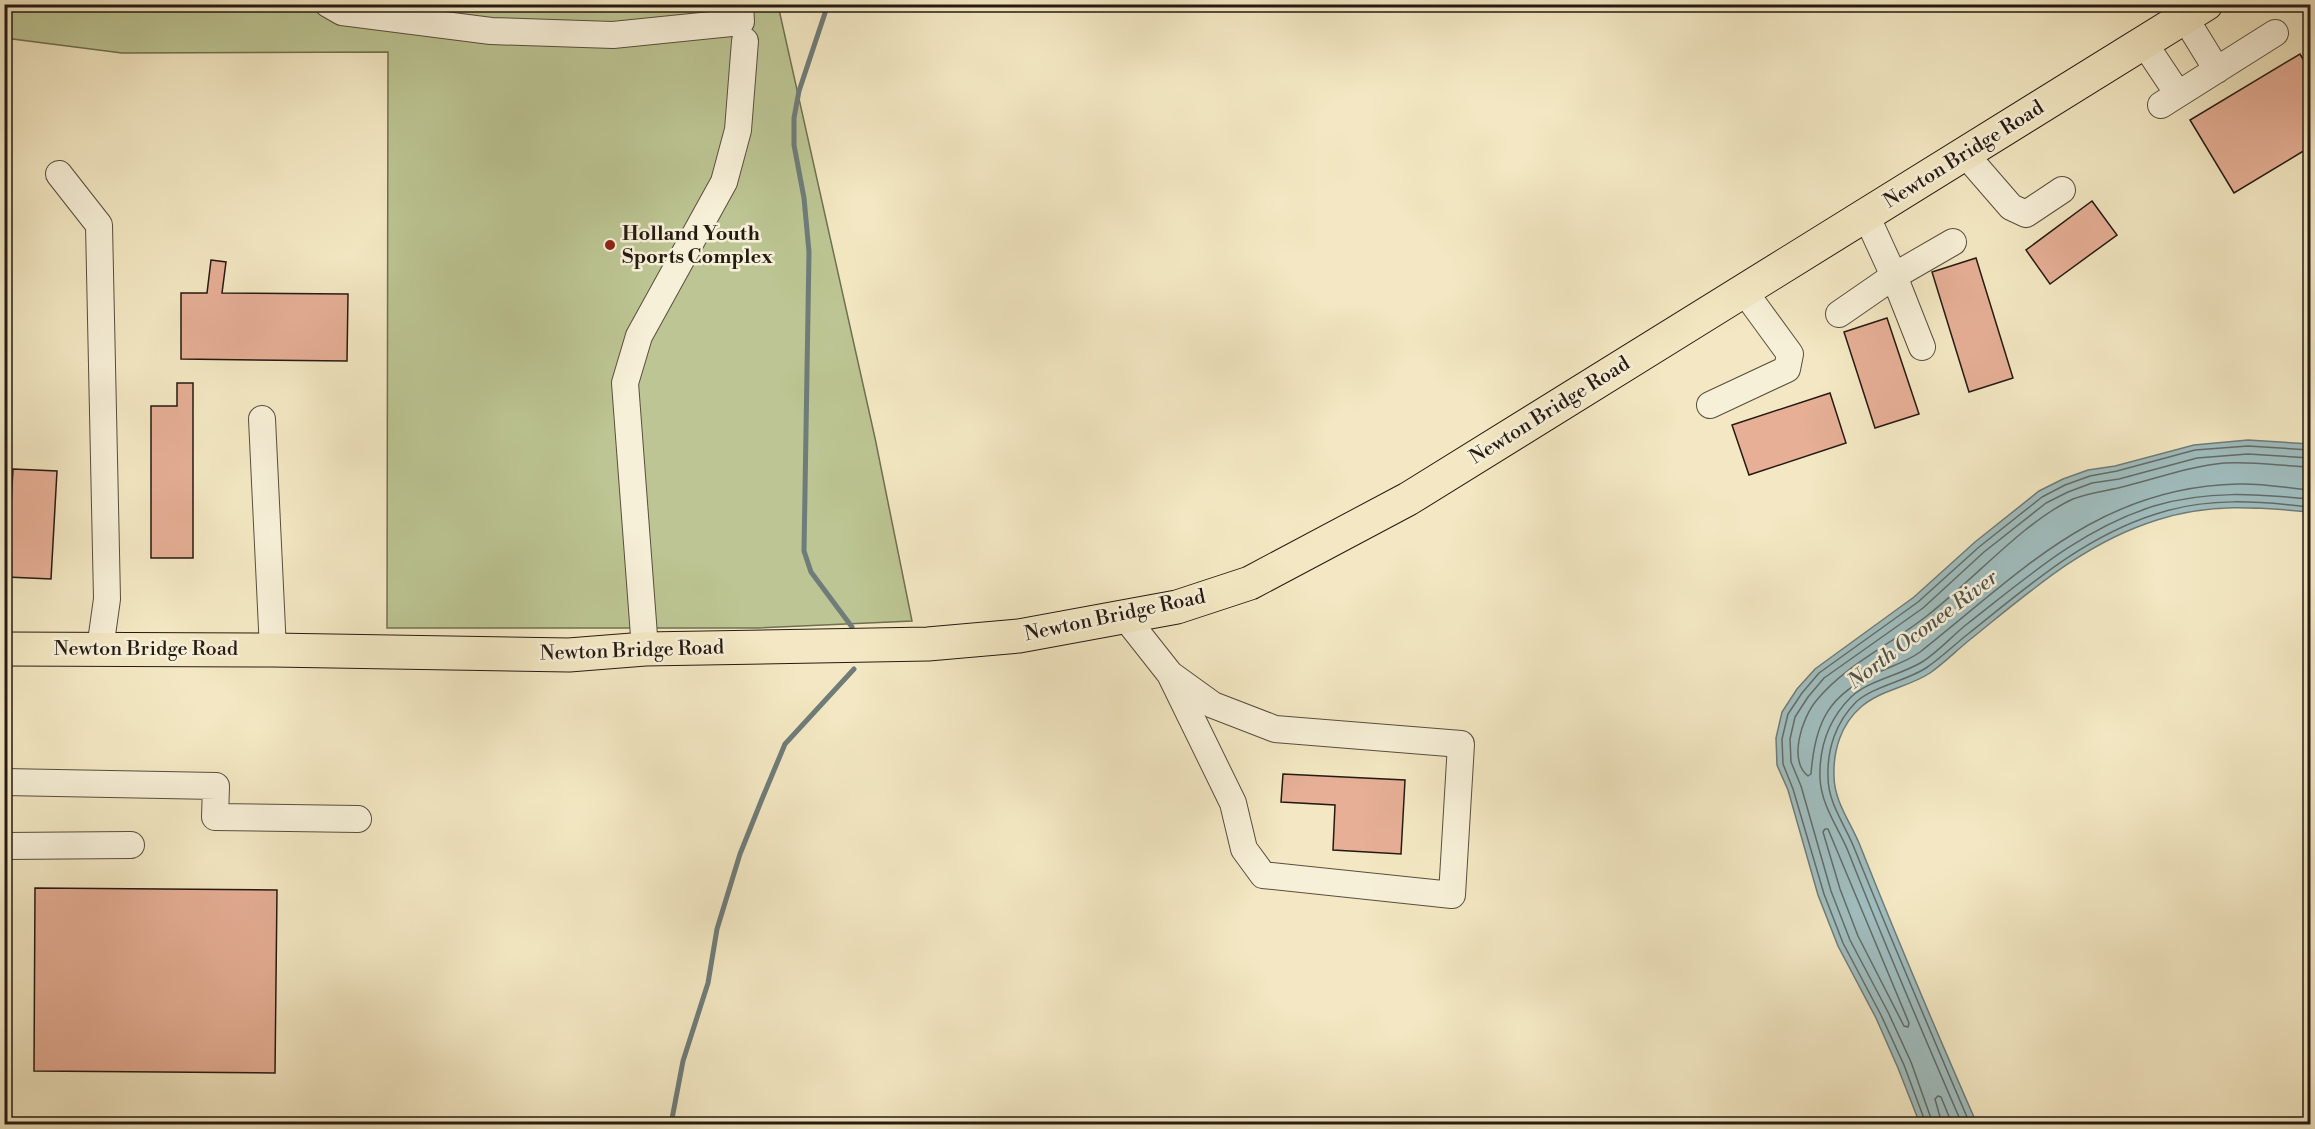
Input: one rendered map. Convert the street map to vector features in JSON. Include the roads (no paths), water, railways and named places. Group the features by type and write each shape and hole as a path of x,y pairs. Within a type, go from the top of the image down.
{"main road":[{"name":"Newton Bridge Road","path":"4,649 273,650 569,656 645,649 928,644 1019,636 1177,607 1250,583 1408,499 2196,11"}],"lane":[{"path":"328,4 342,12 490,31 613,35 741,22 740,4"},
{"path":"2196,11 2217,70"},
{"path":"2144,43 2170,100 2275,33"},
{"path":"645,649 625,383 639,336 724,182 738,130 745,41"},
{"path":"1965,154 2011,207 2026,214 2062,190"},
{"path":"59,174 99,225 107,599 100,649"},
{"path":"1866,215 1894,276 1922,347"},
{"path":"1839,314 1894,276 1953,242"},
{"path":"1710,405 1787,369 1790,354 1744,291"},
{"path":"262,419 273,650"},
{"path":"1125,616 1170,674 1233,803 1244,849 1263,875 1452,896 1461,744 1275,729 1213,705 1170,674"},
{"path":"4,782 216,786 215,817 358,819"},
{"path":"4,846 132,845"}],"water":[{"name":"North Oconee River","path":"2248,440 2310,444 2310,512 2252,508 2215,509 2176,515 2130,530 2080,556 2057,572 1930,673 1869,701 1854,714 1843,730 1835,757 1834,776 1837,795 1977,1124 1920,1124 1876,1018 1838,946 1818,895 1788,790 1777,765 1776,738 1782,712 1797,689 1815,669 1914,597 1975,542 2039,491 2088,470 2115,466 2194,445"}],"waterway":[{"path":"828,4 799,91 794,118 794,145 804,198 809,252 804,551 811,572 852,627"},
{"path":"671,1124 683,1061 708,983 717,929 740,854 762,799 785,744 854,669"}],"place":[{"name":"Holland Youth Sports Complex","path":"610,245"}]}
